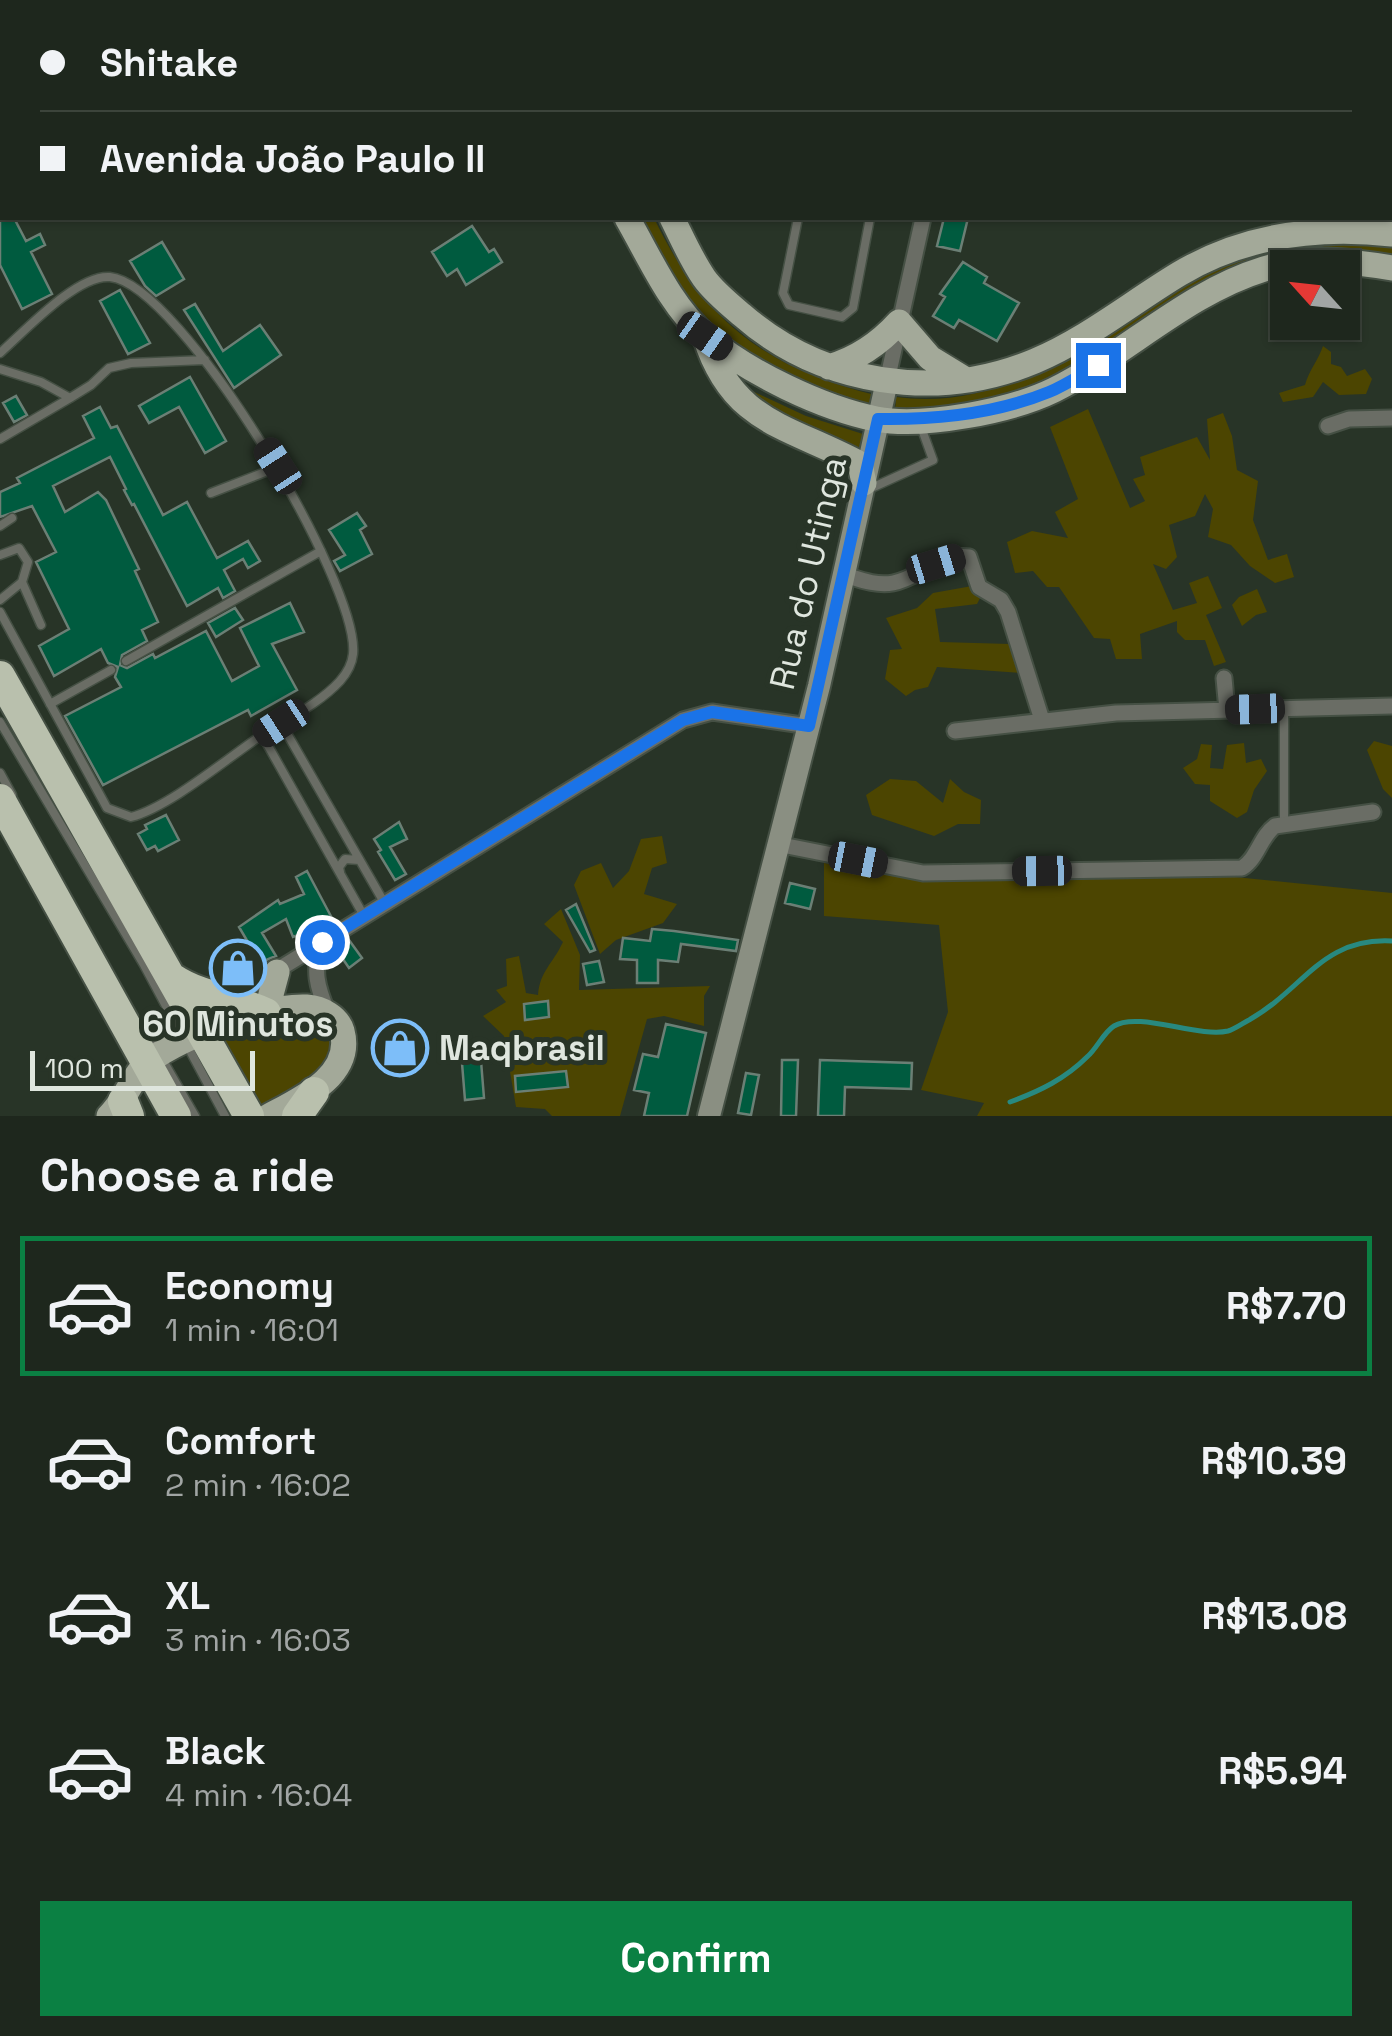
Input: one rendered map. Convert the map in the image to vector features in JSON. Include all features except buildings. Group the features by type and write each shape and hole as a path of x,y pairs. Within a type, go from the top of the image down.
{"highway":[{"path":"0,676 171,978 194,1037 249,1116"},
{"path":"9,803 153,1059 176,1116"},
{"path":"171,978 198,993 266,1013"}],"main road":[{"path":"628,220 674,301 705,336 736,358 811,398 878,419 973,413 1051,392 1206,294 1265,268 1324,261 1392,268"},
{"path":"673,220 706,281 766,335 828,366 887,381 923,384 1009,370 1064,348 1181,273 1260,240 1346,226 1392,234"},
{"path":"828,366 877,344 899,322 930,358 966,380"},
{"path":"705,336 714,367 745,402 790,433 860,464 864,487"},
{"path":"845,456 866,454 872,448"},
{"path":"266,1013 277,972"},
{"path":"121,1112 153,1059 194,1037 266,1013 308,1007 328,1013 340,1022 346,1044 331,1074 305,1104 270,1116"}],"street":[{"name":"Rua do Utinga","path":"709,1116 846,575 923,220"},
{"path":"1328,426 1350,420 1392,418"},
{"path":"846,575 888,584 936,564 968,557 979,587 1000,600 1008,612 1042,720"},
{"path":"1224,678 1227,710"},
{"path":"955,731 1116,713 1392,706"},
{"path":"228,1000 683,720 712,712 809,726"},
{"path":"777,844 923,874 1242,868 1252,860 1269,831 1284,825 1373,812"},
{"path":"322,942 315,976 328,1013"}],"lane":[{"path":"798,220 782,292 784,300 789,305 842,318 852,308 870,220"},
{"path":"0,353 67,294 93,278 108,276 136,287 164,311 204,360 278,466 321,551 350,630 353,653 340,681 158,804 131,817 107,808 0,612"},
{"path":"0,439 91,385 109,368 131,363 204,360"},
{"path":"0,369 42,382 70,398"},
{"path":"864,487 933,460 918,419"},
{"path":"211,494 278,466"},
{"path":"0,526 12,518"},
{"path":"0,555 19,548 28,562 22,582 0,600"},
{"path":"126,661 321,551"},
{"path":"22,582 41,625"},
{"path":"50,704 111,670"},
{"path":"1284,708 1284,825"},
{"path":"0,722 194,1037 225,1116"},
{"path":"281,723 384,904"},
{"path":"262,735 364,916"},
{"path":"0,773 9,803"},
{"path":"340,873 345,859 359,860"},
{"path":"134,1011 153,1059 195,1116"}],"shaded area":[{"path":"638,220 655,220 694,285 742,335 801,370 875,395 870,413 824,398 706,328"},
{"path":"1297,242 1392,242 1392,259 1360,257 1360,250 1270,250 1270,273 1015,397 895,413 896,397 945,398 990,389 1033,373 1193,279 1266,246"},
{"path":"1323,346 1331,352 1331,364 1341,367 1347,376 1365,369 1372,379 1366,394 1339,395 1323,382 1313,397 1283,402 1279,393 1305,385"},
{"path":"722,377 806,416 863,434 858,451 844,451"},
{"path":"1088,409 1130,508 1145,501 1133,479 1145,475 1140,457 1197,437 1210,460 1207,419 1223,413 1232,436 1237,470 1258,481 1253,520 1268,560 1287,554 1294,577 1275,583 1250,566 1231,545 1208,537 1213,509 1205,494 1195,516 1169,525 1177,557 1166,569 1153,564 1173,610 1197,603 1189,583 1208,576 1222,608 1206,615 1226,662 1214,666 1205,640 1185,640 1177,632 1177,621 1140,634 1142,659 1116,659 1110,639 1094,638 1059,587 1047,587 1033,571 1015,573 1007,542 1032,531 1068,538 1055,512 1078,499 1050,427"},
{"path":"972,586 981,596 977,604 935,609 940,642 1010,644 1020,673 937,667 928,687 906,696 885,679 890,650 902,649 886,618 917,608 933,593"},
{"path":"1257,589 1267,612 1242,626 1232,605"},
{"path":"1374,741 1392,746 1392,798 1383,789 1367,750"},
{"path":"1244,743 1246,763 1261,759 1267,771 1254,790 1247,812 1237,818 1210,801 1210,785 1195,784 1183,768 1197,759 1201,744 1212,745 1210,768 1223,769 1227,745"},
{"path":"890,779 916,781 943,803 950,779 981,800 980,824 958,824 934,836 872,815 866,795"},
{"path":"662,836 667,863 652,868 644,894 677,904 663,923 616,940 600,954 574,885 581,871 601,863 613,888 629,871 641,839"},
{"path":"824,863 926,879 1196,873 1392,893 1392,1116 977,1116 984,1103 921,1090 948,1012 939,925 824,916"},
{"path":"561,909 580,955 579,990 710,986 704,996 704,1026 664,1016 647,1019 620,1116 552,1116 545,1109 516,1107 504,1036 483,1016 506,1002 496,990 507,986 506,959 519,956 526,993 538,995 544,974 563,942 544,924"},
{"path":"305,1014 327,1028 336,1041 331,1055 304,1086 256,1116 218,1041 221,1034"}],"waterway":[{"path":"1010,1102 1042,1089 1070,1071 1114,1026 1138,1021 1228,1031 1268,1008 1330,956 1368,942 1392,941"}],"place":[{"name":"60 Minutos","path":"238,968"},
{"name":"Maqbrasil","path":"400,1048"}],"route":[{"path":"322,942 683,720 712,712 809,726 878,419 940,418 1010,404 1051,392 1098,365"}]}
